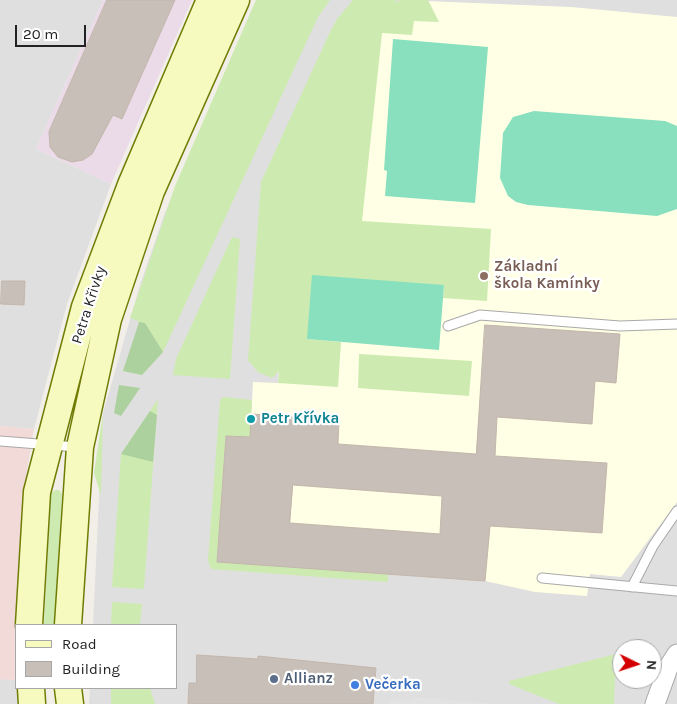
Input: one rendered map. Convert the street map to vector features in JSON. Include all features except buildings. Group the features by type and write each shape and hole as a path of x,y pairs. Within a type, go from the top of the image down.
{"street":[{"name":"Petra Křivky","path":"30,624 37,492 85,307 131,185 210,0"},
{"name":"Petra Křivky","path":"68,624 80,447 108,319 151,191 236,0"},
{"path":"655,704 668,668 677,654"},
{"path":"31,689 32,704"},
{"path":"68,689 70,704"}],"lane":[{"path":"448,326 480,315 620,326 677,324"},
{"path":"0,441 80,447"},
{"path":"632,587 653,546 677,511"},
{"path":"542,578 677,591"}],"shaded area":[{"path":"0,0 103,0 36,149 111,184 67,304 34,429 0,426"},
{"path":"103,0 192,0 111,184 36,149"},
{"path":"256,0 677,0 677,704 89,704 90,689 178,689 178,624 93,624 103,413 140,285 164,215"},
{"name":"Základní škola Kamínky","path":"401,0 571,7 677,17 677,502 621,577 590,574 587,596 535,592 485,581 217,562 226,436 250,437 253,382 278,383 283,304 338,90"},
{"path":"0,426 34,429 26,476 19,624 15,624 15,680 0,679"},
{"path":"0,679 15,680 15,689 20,689 21,704 0,704"},
{"path":"414,697 492,704 389,704 389,699 413,700"}],"green space":[{"path":"256,0 330,0 318,17 163,352 142,375 123,371 140,322 130,318 175,186"},
{"path":"353,0 397,0 394,3 401,0 428,0 439,22 414,21 412,35 382,33 362,221 491,229 487,301 443,298 444,285 307,339 341,342 338,387 278,383 279,371 272,378 258,372 248,360 261,182 330,32 337,19"},
{"path":"393,39 488,47 475,203 385,196 387,171 384,170"},
{"path":"534,111 665,121 677,126 677,209 657,216 528,205 516,202 508,196 500,178 503,133 513,117"},
{"path":"232,237 240,239 230,379 173,375 176,359"},
{"path":"312,275 444,285 439,350 307,339"},
{"path":"139,322 145,323 163,352 142,375 123,371"},
{"path":"359,354 472,361 469,396 358,388"},
{"path":"119,385 140,388 121,416 114,413"},
{"path":"223,397 252,400 250,437 226,436 217,562 388,574 388,582 211,569 208,560 220,400"},
{"path":"158,399 144,589 112,587 121,454"},
{"path":"150,411 157,415 153,462 121,454"},
{"path":"103,413 101,496 94,473"},
{"path":"59,490 62,494 55,624 44,624 51,493"},
{"path":"112,602 142,604 140,624 111,624"},
{"path":"612,655 614,704 559,704 509,684 509,681"},
{"path":"111,689 150,689 155,704 111,704"}],"place":[{"name":"Základní škola Kamínky","path":"484,276"},
{"name":"Petr Křívka","path":"251,419"},
{"name":"Allianz","path":"274,679"},
{"name":"Večerka","path":"355,685"}]}
